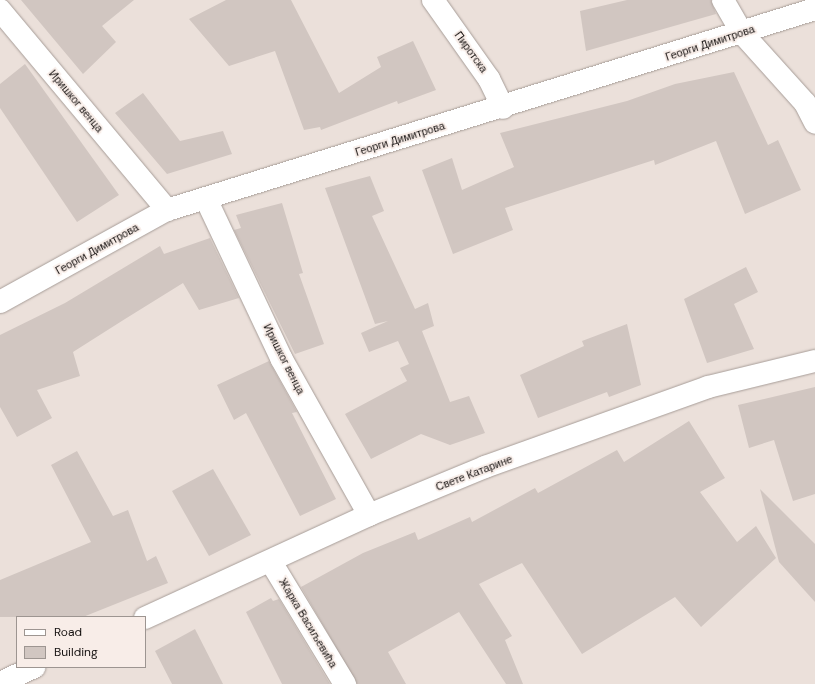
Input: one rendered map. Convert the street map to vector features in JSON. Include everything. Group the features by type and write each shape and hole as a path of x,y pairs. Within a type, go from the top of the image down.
{"street":[{"name":"Пиротска","path":"433,0 489,78 503,108"},
{"path":"723,0 742,33 805,103 815,123"},
{"name":"Георги Димитрова","path":"0,302 167,210 503,108 815,9"},
{"name":"Иришког венца","path":"0,10 167,210"},
{"name":"Иришког венца","path":"206,199 281,358 369,515"},
{"name":"Свете Катарине","path":"146,618 271,562 369,515 485,467 708,387 815,361"},
{"name":"Жарка Васиљевића","path":"271,562 345,684"},
{"path":"0,683 33,668"}],"building":[{"path":"21,0 134,0 102,26 116,42 83,74"},
{"path":"226,0 291,0 339,93 381,67 377,57 413,41 436,90 398,104 397,101 321,130 320,127 304,130 275,51 229,66 189,19"},
{"path":"627,0 711,0 716,14 586,51 580,11"},
{"path":"25,64 119,195 77,222 0,108 0,84"},
{"path":"734,72 768,145 778,140 801,190 745,214 716,141 655,165 654,160 505,208 513,230 453,254 422,170 452,158 462,190 514,167 500,133 627,101 675,84"},
{"path":"143,93 180,141 223,131 232,154 167,174 115,113"},
{"path":"370,176 384,211 372,216 415,309 428,303 434,326 422,331 450,402 469,396 485,433 450,445 421,434 371,459 345,414 407,381 400,368 409,364 398,341 369,352 361,333 388,321 375,324 325,188"},
{"path":"282,203 303,273 299,274 324,344 295,354 234,230 241,228 236,215"},
{"path":"210,238 239,298 199,310 183,283 125,319 73,352 80,376 37,390 52,418 17,437 0,407 0,335 65,303 160,246 164,254"},
{"path":"746,267 758,292 734,304 754,349 707,363 684,299"},
{"path":"627,324 641,385 609,397 607,392 538,418 520,375 584,346 582,341"},
{"path":"269,361 297,412 292,413 336,499 300,516 246,413 234,420 217,385"},
{"path":"815,387 815,494 793,501 774,440 749,448 738,405"},
{"path":"689,421 725,478 700,492 737,542 756,526 776,558 701,627 675,597 582,654 522,563 479,584 512,636 505,640 523,684 506,684 459,612 388,652 406,684 357,684 301,587 363,553 415,532 418,540 470,517 472,522 535,488 538,493 617,450 624,462"},
{"path":"77,451 113,516 128,510 147,561 156,556 168,583 86,616 0,617 0,580 91,542 51,465"},
{"path":"213,469 251,535 209,556 172,491"},
{"path":"760,489 815,544 815,602 779,562"},
{"path":"271,598 273,601 279,599 330,684 282,684 246,612"},
{"path":"195,629 223,684 172,684 155,651"}]}
